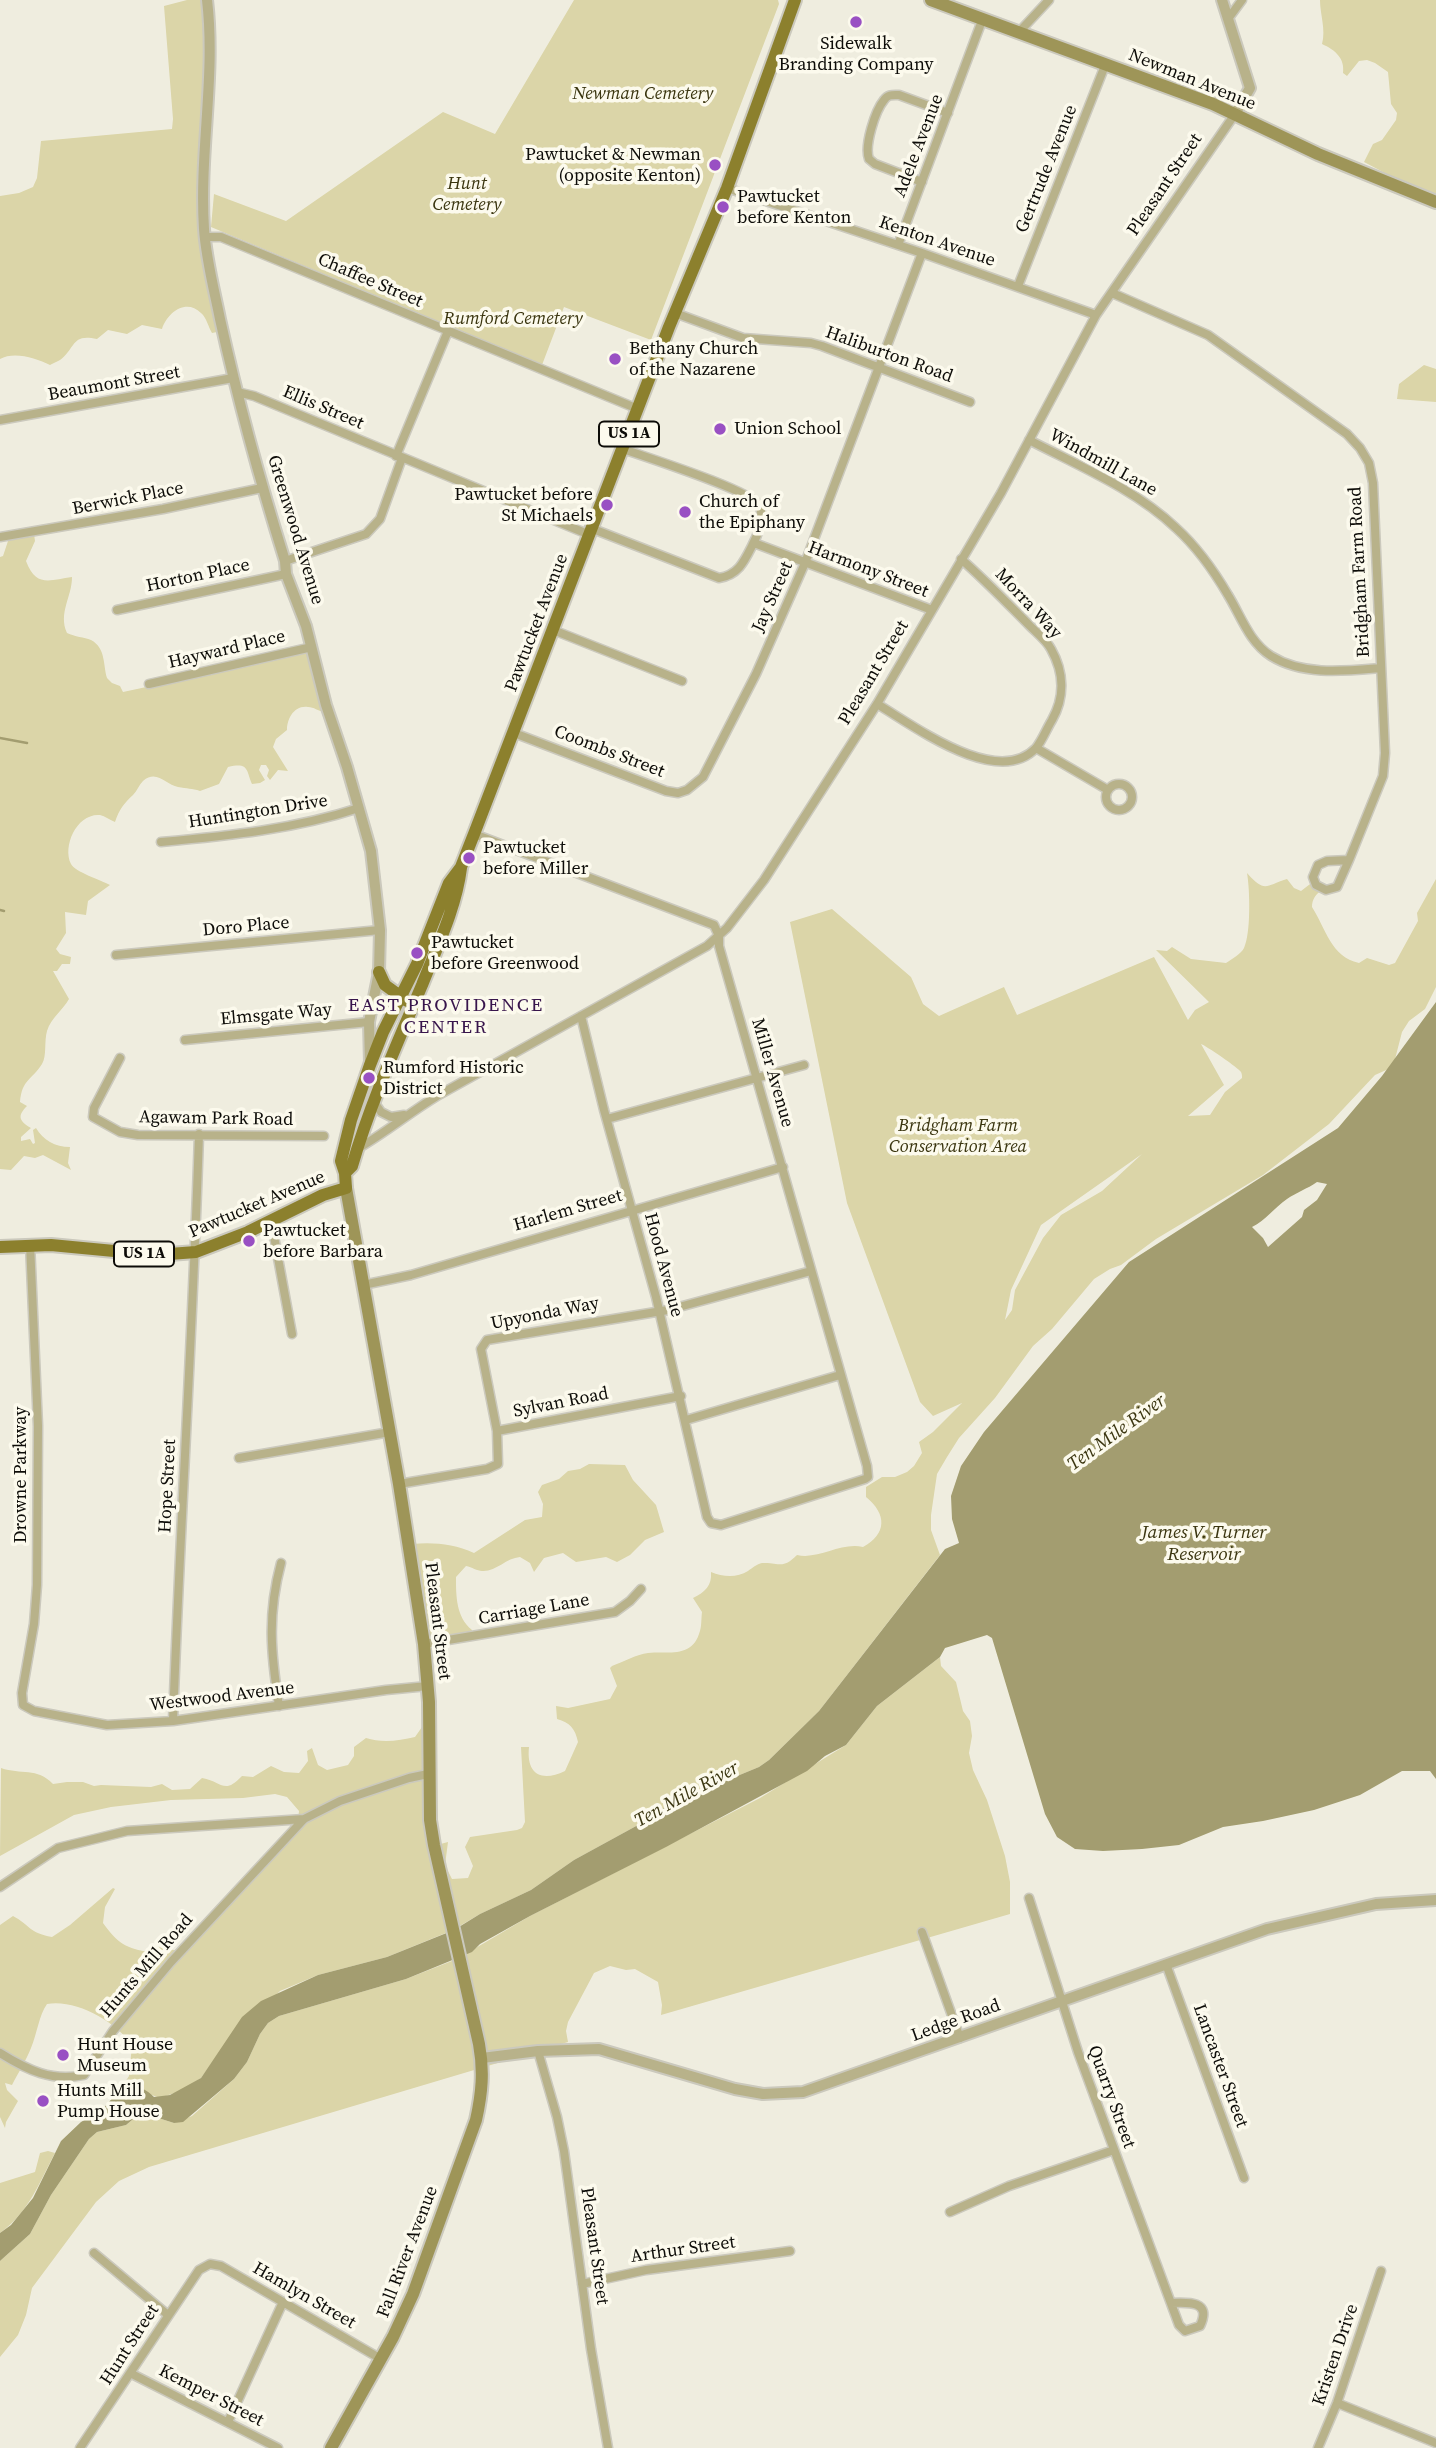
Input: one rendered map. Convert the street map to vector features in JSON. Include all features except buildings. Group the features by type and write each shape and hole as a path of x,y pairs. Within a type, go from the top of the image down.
{"main road":[{"name":"Pawtucket Avenue","path":"345,1174 352,1166 444,893 461,867 514,733 675,313 727,188 794,0"},
{"name":"Newman Avenue","path":"931,0 1020,31 1236,114 1318,155 1436,202"},
{"path":"379,972 385,985 407,1002"},
{"name":"Pawtucket Avenue","path":"0,1247 30,1244 156,1255 195,1252 228,1240 323,1195 346,1188 341,1161 351,1120 383,1032 407,1002"},
{"name":"Pleasant Street","path":"346,1188 400,1484 424,1644 428,1686 428,1774 434,1845 482,2058"},
{"name":"Fall River Avenue","path":"331,2448 413,2294 476,2120 482,2092 482,2058"}],"street":[{"name":"Greenwood Avenue","path":"207,0 210,60 204,237 233,377 262,488 285,561 286,574 312,647 326,705 370,851 380,929 379,972 369,1022 370,1065"},
{"path":"1020,31 1049,0"},
{"path":"1222,0 1250,88 1236,114"},
{"path":"1228,19 1242,0"},
{"name":"Adele Avenue","path":"898,246 983,18"},
{"name":"Gertrude Avenue","path":"1018,286 1105,64"},
{"path":"922,182 874,164 869,159 866,144 878,112 886,97 891,94 948,113"},
{"name":"Pleasant Street","path":"357,1149 385,1133 407,1114 707,946 727,928 764,880 877,704 1029,440 1096,315 1236,114"},
{"name":"Kenton Avenue","path":"727,188 1096,315"},
{"name":"Chaffee Street","path":"204,237 221,237 638,409"},
{"name":"Jay Street","path":"693,787 710,768 756,674 805,563 922,253"},
{"name":"Bridgham Farm Road","path":"1112,293 1208,335 1347,434 1369,463 1373,483 1385,753 1383,776 1349,860 1336,887 1326,890 1316,885 1313,877 1318,865 1349,860"},
{"name":"Haliburton Road","path":"675,313 743,338 811,343 970,402"},
{"path":"285,561 366,534 380,519 399,457 448,331"},
{"name":"Beaumont Street","path":"0,421 233,377"},
{"name":"Ellis Street","path":"237,393 254,396 399,457 719,578 734,574 754,543"},
{"name":"Windmill Lane","path":"1029,440 1141,500 1178,529 1212,570 1248,632 1270,656 1289,665 1324,671 1381,668"},
{"path":"623,449 755,500 762,515 754,543"},
{"name":"Berwick Place","path":"0,537 262,488"},
{"name":"Harmony Street","path":"754,543 932,610"},
{"name":"Morra Way","path":"961,559 993,587 1051,648 1063,683 1054,716 1036,748"},
{"name":"Horton Place","path":"117,610 286,574"},
{"path":"553,629 682,681"},
{"name":"Hayward Place","path":"149,684 312,647"},
{"path":"877,704 967,756 1010,760 1024,756 1036,748 1108,790"},
{"name":"Coombs Street","path":"514,733 666,791 678,793 693,787"},
{"name":"Huntington Drive","path":"161,842 238,835 359,808"},
{"path":"474,834 714,925 719,936"},
{"name":"Doro Place","path":"116,955 380,929"},
{"name":"Miller Avenue","path":"711,1523 722,1525 860,1483 868,1477 719,946 719,936"},
{"name":"Hood Avenue","path":"581,1016 660,1310 707,1517 711,1523"},
{"name":"Elmsgate Way","path":"185,1040 369,1022"},
{"name":"Agawam Park Road","path":"120,1058 94,1108 93,1118 120,1132 138,1135 324,1136"},
{"path":"607,1119 804,1065"},
{"path":"374,1102 381,1112 391,1118 407,1114"},
{"name":"Hope Street","path":"173,1721 200,1134"},
{"name":"Harlem Street","path":"363,1284 411,1275 783,1167"},
{"path":"271,1220 292,1334"},
{"name":"Drowne Parkway","path":"23,1705 22,1693 34,1624 37,1585 38,1426 30,1244"},
{"name":"Upyonda Way","path":"497,1431 481,1349 487,1340 668,1310 811,1271"},
{"path":"686,1420 840,1375"},
{"name":"Sylvan Road","path":"400,1484 494,1468 500,1460 497,1431 681,1396"},
{"path":"239,1458 390,1432"},
{"path":"279,1706 270,1643 275,1583 281,1563"},
{"name":"Carriage Lane","path":"424,1644 615,1612 641,1589"},
{"name":"Westwood Avenue","path":"23,1705 34,1711 107,1725 173,1721 428,1686"},
{"name":"Hunts Mill Road","path":"0,2053 34,2071 65,2079 84,2075 113,2031 171,1962 304,1819 340,1801 409,1777 428,1774"},
{"name":"Hunts Mill Road","path":"0,1887 58,1848 127,1830 304,1819"},
{"name":"Quarry Street","path":"1029,1898 1061,2002 1171,2303"},
{"name":"Ledge Road","path":"482,2058 538,2051 599,2049 735,2089 763,2094 816,2090 1267,1929 1376,1904 1436,1900"},
{"path":"922,1932 960,2038"},
{"name":"Lancaster Street","path":"1166,1965 1244,2178"},
{"name":"Pleasant Street","path":"538,2051 564,2151 608,2448"},
{"path":"950,2212 1009,2186 1114,2150"},
{"name":"Arthur Street","path":"582,2284 646,2270 790,2251"},
{"path":"94,2253 168,2315"},
{"name":"Hamlyn Street","path":"210,2264 221,2266 381,2358"},
{"name":"Hunt Street","path":"80,2448 199,2270 210,2264"},
{"name":"Kristen Drive","path":"1318,2448 1337,2403 1381,2271"},
{"path":"228,2422 283,2302"},
{"name":"Kemper Street","path":"130,2373 278,2448"},
{"path":"1337,2403 1436,2443"}],"green space":[{"path":"187,0 207,0 202,192 222,331 212,333 201,313 183,307 168,318 162,329 142,325 127,334 108,330 97,339 82,338 60,360 50,365 18,356 0,359 0,196 19,193 33,187 37,178 41,141 172,129 164,6"},
{"path":"574,0 778,0 779,4 651,340 564,307 542,365 211,227 214,194 286,221 443,112 495,134"},
{"path":"1320,0 1436,0 1436,205 1373,183 1383,172 1364,162 1373,144 1382,140 1396,120 1397,113 1391,104 1388,72 1367,60 1359,61 1347,76 1343,73 1338,55 1322,44"},
{"path":"1424,365 1436,369 1436,402 1397,399 1399,384"},
{"path":"34,534 35,541 26,561 30,570 44,580 72,577 64,619 67,633 96,643 102,652 107,678 120,686 123,692 310,652 324,712 303,707 295,710 288,721 287,730 276,739 273,747 288,771 278,770 270,780 266,765 261,765 259,770 265,780 260,783 252,784 246,768 235,766 228,767 219,784 200,791 174,786 157,777 148,778 124,804 115,822 100,815 92,816 78,825 74,832 68,848 73,867 110,885 88,901 86,915 65,912 66,933 56,949 60,954 71,957 70,964 62,964 57,971 53,971 69,999 49,1026 44,1061 25,1084 20,1102 27,1106 21,1118 31,1128 21,1137 21,1141 30,1139 35,1143 33,1130 36,1128 50,1142 70,1147 68,1163 71,1170 43,1155 35,1158 24,1156 11,1170 0,1169 0,557 3,556 9,538"},
{"name":"Bridgham Farm Conservation Area","path":"1247,873 1262,886 1287,879 1294,888 1301,891 1314,881 1322,890 1315,897 1312,907 1330,941 1342,955 1359,963 1367,958 1389,965 1395,963 1418,921 1417,913 1436,879 1436,987 1425,1009 1409,1021 1402,1032 1393,1067 1375,1075 1329,1124 1263,1175 1156,1239 1121,1265 1094,1279 1052,1329 1033,1346 995,1398 959,1438 937,1474 931,1530 940,1555 819,1711 759,1767 667,1805 649,1819 574,1860 531,1890 453,1930 387,1957 318,1975 280,1991 221,2050 201,2078 183,2090 160,2098 127,2086 122,2087 129,2076 132,2045 125,2036 105,2020 82,2008 58,2003 47,2004 33,2043 12,2085 5,2083 7,2090 18,2101 5,2128 0,2117 0,1925 13,1916 34,1931 52,1937 113,1888 115,1889 105,1907 103,1923 113,1936 123,1944 142,1951 150,1952 158,1947 179,1951 298,1820 299,1811 287,1797 275,1794 243,1798 171,1800 111,1807 74,1815 0,1856 1,1768 35,1773 53,1784 83,1782 94,1786 151,1787 162,1784 172,1790 190,1789 202,1778 227,1786 242,1776 253,1777 271,1766 284,1772 299,1773 308,1761 307,1751 312,1748 318,1765 327,1770 348,1765 354,1756 354,1747 366,1738 403,1740 415,1737 422,1727 428,1727 433,1846 448,1842 445,1865 452,1879 468,1878 473,1866 465,1847 470,1837 517,1830 522,1828 525,1822 521,1747 529,1747 530,1764 537,1774 549,1776 565,1771 578,1742 571,1727 557,1719 556,1706 568,1708 610,1699 617,1686 610,1668 612,1666 635,1656 678,1652 690,1647 700,1631 702,1612 693,1598 707,1588 711,1572 735,1576 762,1563 784,1564 797,1555 863,1547 877,1536 881,1517 866,1497 866,1487 882,1477 895,1477 914,1466 922,1453 919,1442 962,1403 933,1416 920,1402 847,1203 790,922 832,909 911,977 923,1004 939,1016 1004,987 1017,1015 1154,957 1188,1020 1195,1010 1209,1002 1156,950 1167,951 1172,947 1191,959 1226,963 1236,956 1244,948 1248,932","holes":["1201,1044 1239,1070 1242,1078 1225,1092 1210,1115 1188,1116 1224,1085","1142,1154 1102,1191 1061,1215 1043,1238 1015,1290 1012,1310 1005,1320 1011,1290 1041,1225"]},
{"path":"589,1464 625,1465 633,1480 656,1505 664,1532 645,1540 630,1555 617,1562 606,1557 576,1562 563,1553 544,1558 534,1572 530,1563 520,1557 487,1571 466,1566 456,1577 456,1591 460,1613 472,1630 471,1639 426,1646 412,1544 444,1544 474,1553 525,1520 542,1517 543,1504 538,1492 542,1485 559,1479 568,1471"},
{"path":"940,1657 941,1666 956,1682 963,1711 970,1721 972,1736 969,1753 1005,1856 1010,1882 1010,1914 661,2015 658,1982 635,1969 610,1966 594,1973 568,2022 568,2042 149,2167 119,2181 96,2202 32,2288 18,2335 0,2357 0,2261 30,2234 51,2195 89,2139 97,2132 126,2125 138,2115 149,2115 174,2123 192,2116 234,2079 247,2062 260,2034 268,2023 279,2016 406,1979 457,1959 530,1916 760,1798 846,1745 877,1706"},
{"path":"40,2153 55,2153 32,2196 19,2216 0,2233 0,2183 35,2172"}],"water":[{"name":"James V. Turner Reservoir","path":"1436,1002 1436,1779 1430,1771 1402,1771 1360,1795 1314,1810 1223,1827 1179,1845 1103,1851 1075,1849 1057,1837 1045,1814 992,1638 987,1635 945,1648 940,1657 877,1706 846,1745 825,1756 807,1771 530,1916 480,1944 472,1952 406,1979 279,2016 268,2023 260,2034 247,2062 234,2079 183,2122 174,2123 149,2115 138,2115 126,2125 97,2132 89,2139 51,2195 30,2234 0,2261 0,2233 11,2225 33,2198 61,2141 81,2122 102,2110 122,2087 140,2087 154,2097 170,2095 201,2078 242,2017 261,2001 318,1975 387,1957 454,1930 480,1914 531,1890 574,1860 649,1819 667,1805 759,1767 769,1760 819,1711 945,1549 959,1543 952,1519 951,1496 961,1466 984,1432 1129,1262 1338,1128 1382,1076","holes":["1317,1182 1327,1184 1317,1200 1304,1210 1302,1217 1268,1247 1252,1227 1294,1194"]}],"waterway":[{"path":"0,738 27,743"},
{"path":"0,910 4,911"}],"place":[{"name":"Sidewalk Branding Company","path":"856,22"},
{"name":"Pawtucket & Newman (opposite Kenton)","path":"715,165"},
{"name":"Pawtucket before Kenton","path":"723,207"},
{"name":"Bethany Church of the Nazarene","path":"615,359"},
{"name":"Union School","path":"720,429"},
{"name":"Pawtucket before St Michaels","path":"607,505"},
{"name":"Church of the Epiphany","path":"685,512"},
{"name":"Pawtucket before Miller","path":"469,858"},
{"name":"Pawtucket before Greenwood","path":"417,953"},
{"name":"Rumford Historic District","path":"369,1078"},
{"name":"Pawtucket before Barbara","path":"249,1241"},
{"name":"Hunt House Museum","path":"63,2055"},
{"name":"Hunts Mill Pump House","path":"43,2101"}],"district":[{"name":"EAST PROVIDENCE CENTER","path":"446,1017"}],"park label":[{"name":"Newman Cemetery","path":"643,94"},
{"name":"Hunt Cemetery","path":"467,194"},
{"name":"Rumford Cemetery","path":"513,319"}],"water label":[{"name":"Ten Mile River","path":"1117,1433"},
{"name":"Ten Mile River","path":"687,1795"}]}
